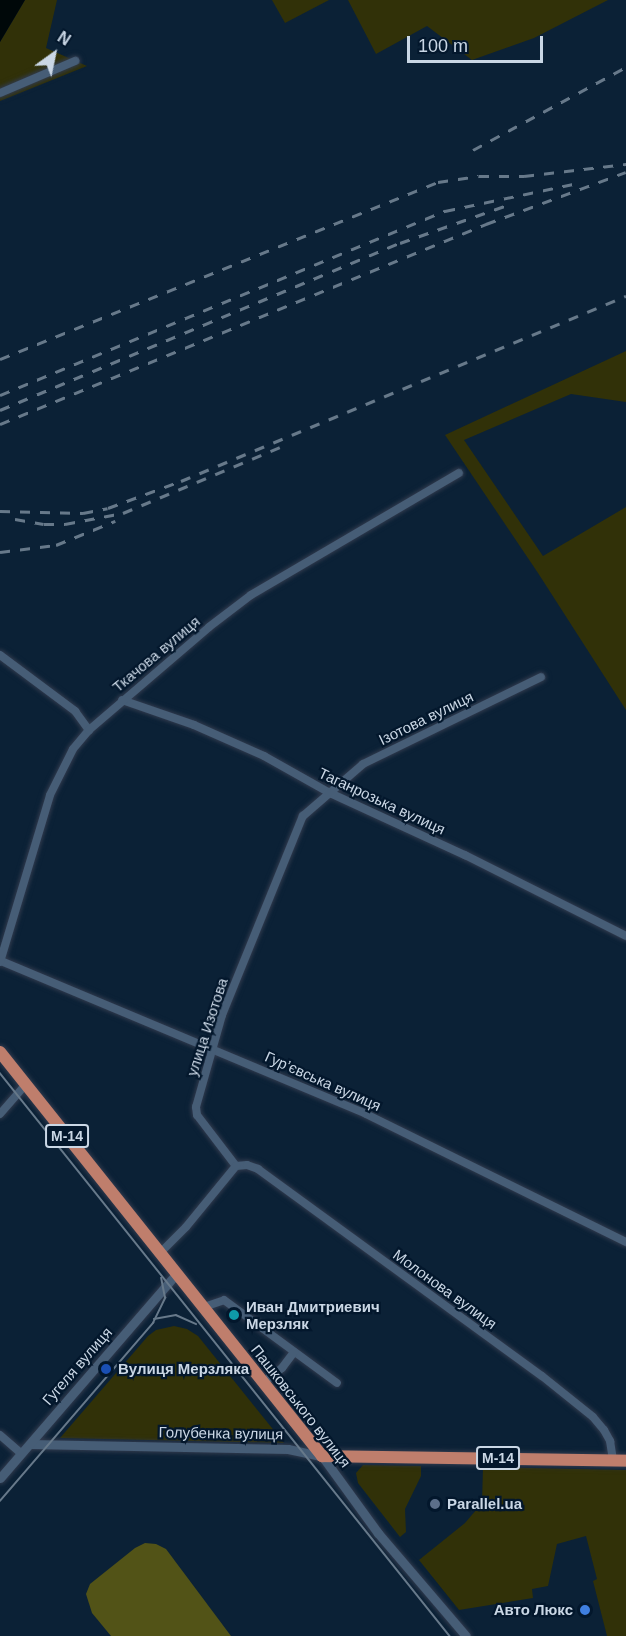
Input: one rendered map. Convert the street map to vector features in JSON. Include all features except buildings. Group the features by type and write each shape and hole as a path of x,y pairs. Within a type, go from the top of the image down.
{"highway":[{"name":"Пашковського вулиця","path":"0,1053 322,1456"},
{"name":"Голубенка вулиця","path":"322,1456 626,1461"}],"street":[{"path":"0,93 75,61"},
{"name":"Ткачова вулиця","path":"0,961 50,795 73,749 89,730 122,700 251,595 459,473"},
{"path":"0,654 75,711 89,730"},
{"name":"Ізотова вулиця","path":"330,793 363,764 541,677"},
{"name":"Таганрозька вулиця","path":"122,700 194,725 264,756 330,793 465,855 626,936"},
{"name":"улица Изотова","path":"236,1166 196,1111 222,1015 298,826 310,808 330,793"},
{"name":"Гур’євська вулиця","path":"0,961 213,1047 366,1114 626,1242"},
{"path":"0,1114 26,1084"},
{"name":"Молонова вулиця","path":"236,1166 247,1165 258,1170 542,1376 593,1417 604,1430 610,1441 613,1461"},
{"path":"161,1252 186,1227 236,1166"},
{"name":"Гугеля вулиця","path":"0,1478 177,1273"},
{"path":"204,1307 225,1300 337,1383"},
{"path":"264,1382 282,1368 294,1352"},
{"path":"0,1435 21,1453"},
{"name":"Голубенка вулиця","path":"30,1444 288,1449 322,1456"},
{"name":"Пашковського вулиця","path":"322,1456 378,1533 466,1636"}],"shaded area":[{"path":"0,0 25,0 0,42"},
{"path":"25,0 57,0 46,48 87,66 0,101 0,42"},
{"path":"272,0 329,0 285,23"},
{"path":"348,0 608,0 534,38 472,60 427,26 376,54"},
{"path":"626,351 626,402 571,394 464,440 543,556 626,507 626,710 538,573 445,435"},
{"path":"174,1326 187,1329 198,1336 284,1443 60,1438 148,1336 156,1330"},
{"path":"363,1465 421,1466 421,1476 405,1509 406,1532 400,1537 358,1483 356,1473"},
{"path":"483,1467 626,1470 626,1636 607,1636 593,1581 597,1579 586,1536 557,1544 548,1586 532,1589 533,1598 459,1610 419,1560 465,1523 482,1503"},
{"path":"145,1543 156,1544 166,1549 231,1636 111,1636 92,1613 86,1594 90,1584 135,1548"}],"tram line":[{"path":"0,1073 450,1636"},
{"path":"0,1501 153,1323 165,1298 161,1278"},
{"path":"154,1319 176,1315 196,1324"}],"railway":[{"path":"473,150 626,67"},
{"path":"0,359 438,182 479,176 524,176 626,164"},
{"path":"0,424 486,224 626,172"},
{"path":"0,395 445,211 573,184"},
{"path":"0,410 400,243 510,204"},
{"path":"0,511 83,513 108,508 181,481 626,296"},
{"path":"15,519 44,524 65,524 123,513 287,444"},
{"path":"0,552 56,545 115,521"}],"place":[{"name":"Иван Дмитриевич Мерзляк","path":"234,1315"},
{"name":"Вулиця Мерзляка","path":"106,1369"},
{"name":"Parallel.ua","path":"435,1504"},
{"name":"Авто Люкс","path":"585,1610"}]}
